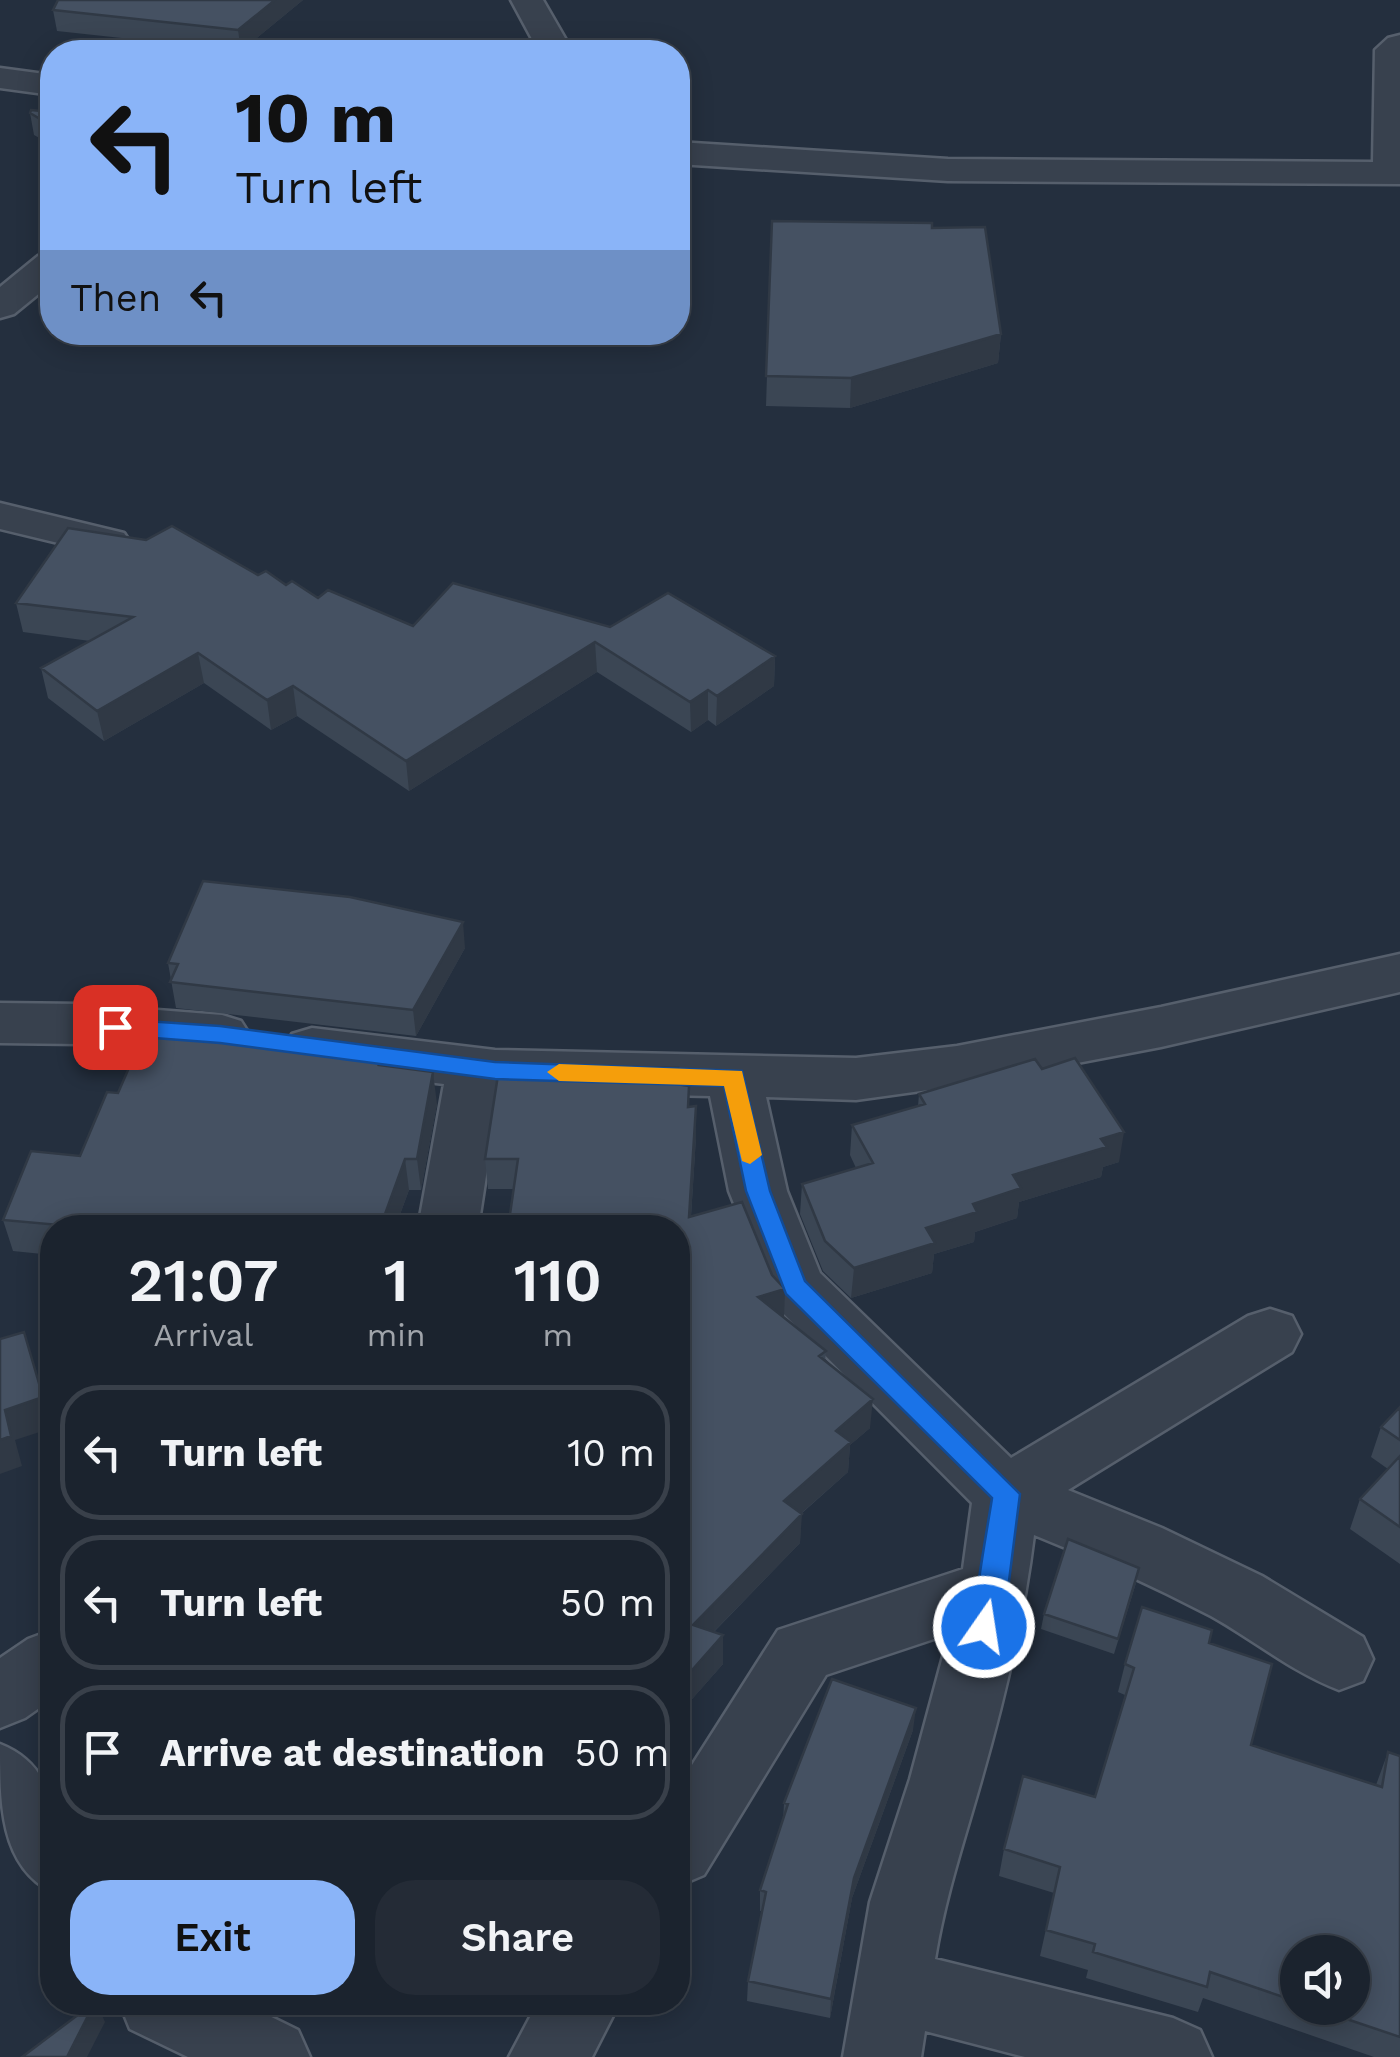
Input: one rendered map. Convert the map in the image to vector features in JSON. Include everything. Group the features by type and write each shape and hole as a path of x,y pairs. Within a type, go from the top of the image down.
{"street":[{"path":"526,0 549,40"},
{"path":"690,155 1046,172 1395,173 1392,50 1400,45"},
{"path":"0,78 40,83"},
{"path":"0,306 40,274"},
{"path":"0,516 108,542"},
{"path":"0,1023 220,1034 476,1068 856,1079 957,1066 1161,1028 1400,974"},
{"path":"450,1215 476,1068"},
{"path":"734,1078 758,1191 794,1287 1006,1494 1139,1548 1222,1588 1339,1659"},
{"path":"1006,1494 1270,1334"},
{"path":"1006,1494 994,1589 946,1779 907,1902 887,2021 1173,2057"},
{"path":"690,1831 802,1652 994,1589"},
{"path":"0,1696 40,1670"},
{"path":"0,1777 40,1839"},
{"path":"184,2015 270,2057"},
{"path":"548,2057 574,2015"}],"building":[{"path":"58,0 275,0 238,30 53,10"},
{"path":"772,221 985,227 1001,334 851,378 766,376"},
{"path":"172,526 258,575 266,571 286,585 292,581 318,598 328,590 413,626 453,583 610,627 668,593 775,656 717,696 708,690 690,702 595,642 406,761 293,686 267,700 198,653 97,711 41,668 133,617 16,603 68,528 146,540"},
{"path":"203,881 350,897 463,922 413,1010 170,982 178,964 168,963"},
{"path":"148,1024 386,1051 379,1065 433,1072 417,1159 405,1159 385,1215 40,1215 40,1223 3,1220 31,1151 80,1156 107,1092 118,1093"},
{"path":"1075,1058 1124,1132 1101,1139 1107,1147 1013,1175 1021,1188 973,1204 977,1212 926,1228 935,1243 854,1268 825,1241 802,1184 873,1163 852,1125 925,1104 919,1094 1035,1059 1042,1069"},
{"path":"573,1066 678,1068 676,1084 689,1086 688,1107 696,1106 689,1215 510,1215 518,1159 485,1159 498,1075 571,1076"},
{"path":"742,1202 772,1275 785,1289 758,1297 826,1351 819,1356 873,1399 836,1431 851,1442 784,1501 802,1514 693,1625 723,1635 690,1672 690,1217"},
{"path":"24,1332 40,1398 5,1410 11,1436 0,1440 0,1339"},
{"path":"1400,1407 1400,1440 1381,1427"},
{"path":"1400,1456 1400,1527 1360,1499"},
{"path":"1068,1539 1139,1568 1118,1639 1044,1614"},
{"path":"1142,1607 1212,1630 1209,1643 1272,1664 1251,1745 1382,1787 1388,1752 1400,1756 1400,2037 1364,2025 1370,2025 1370,1935 1280,1935 1280,1996 1210,1972 1207,1987 1093,1952 1095,1944 1046,1930 1060,1867 1004,1849 1023,1776 1095,1797 1134,1668 1125,1664"},
{"path":"832,1679 916,1708 854,1878 831,1999 748,1981 766,1892 760,1890 788,1804 784,1803"},
{"path":"78,2015 88,2015 67,2057 22,2057"}],"slow traffic":[{"path":"559,1072 734,1078 750,1155"}],"route":[{"path":"115,1027 220,1034 357,1055 495,1070 734,1078 758,1191 794,1287 1006,1494 994,1589 984,1627"}]}
